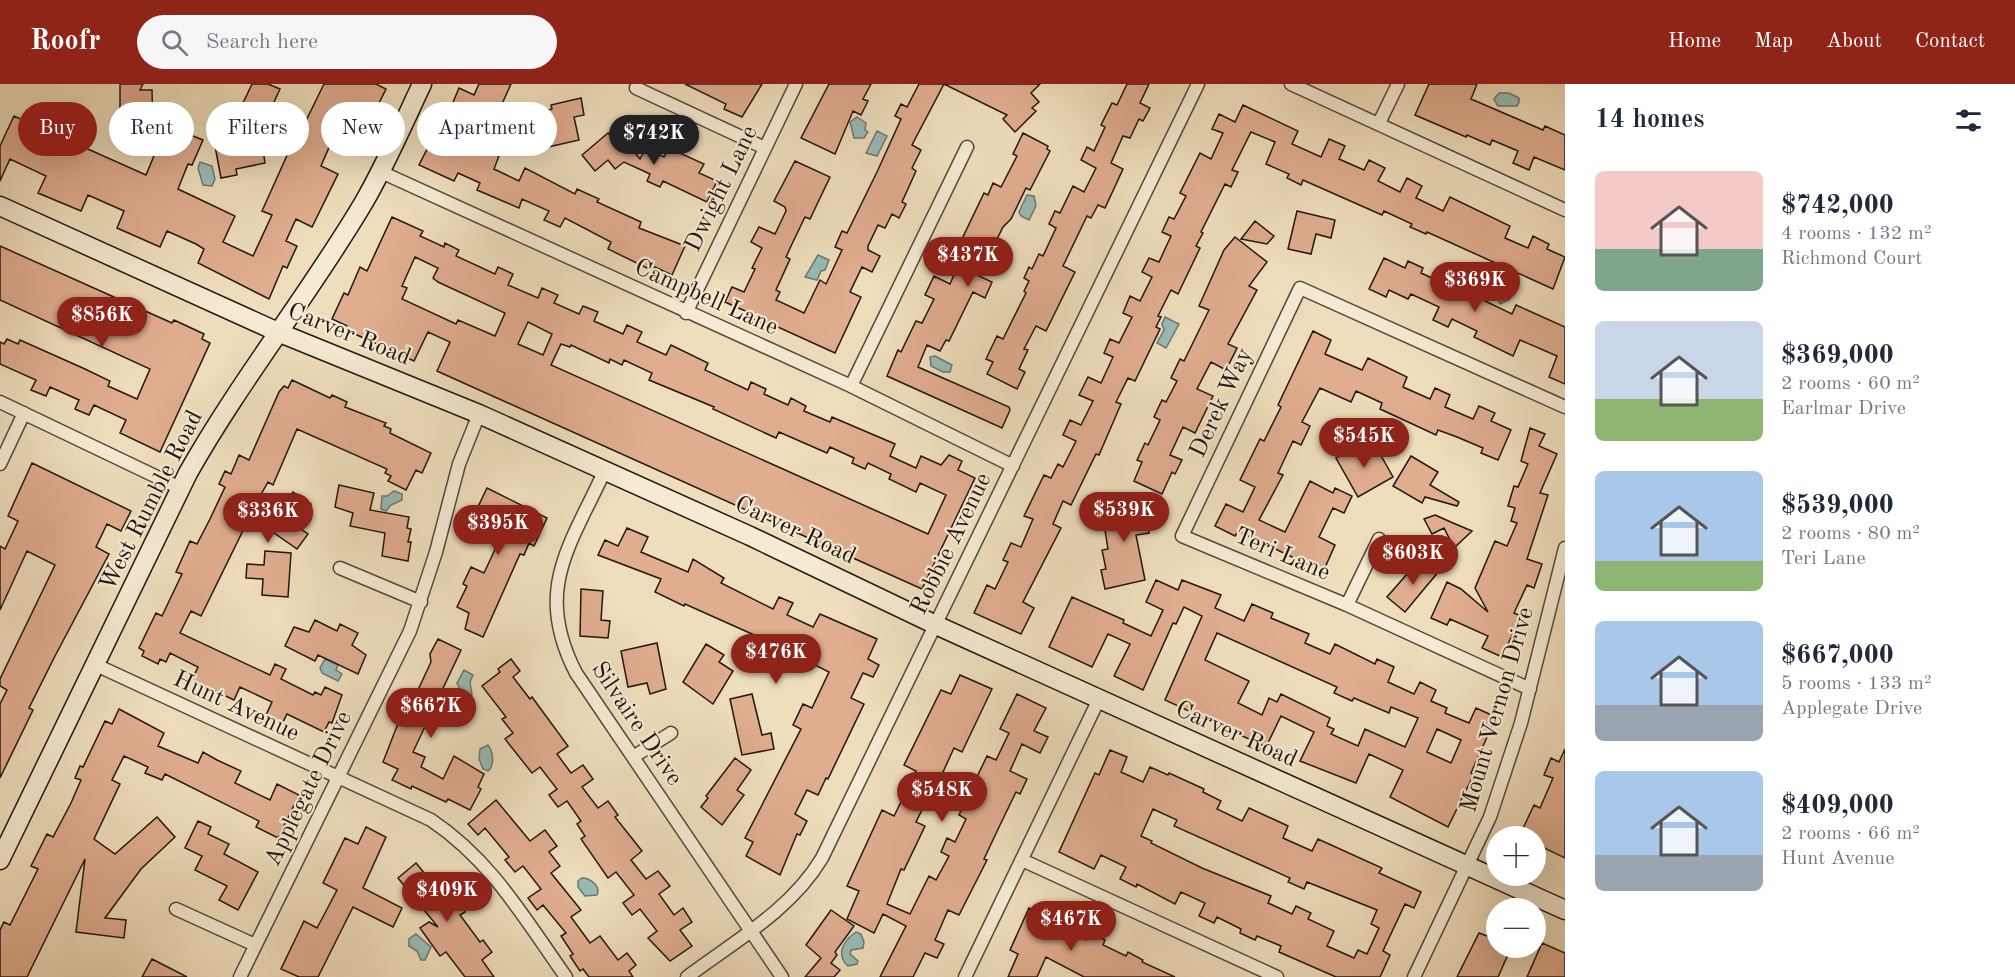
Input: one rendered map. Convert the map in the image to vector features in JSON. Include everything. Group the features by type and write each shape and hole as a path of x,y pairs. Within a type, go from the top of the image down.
{"street":[{"name":"West Rumble Road","path":"0,860 180,488 218,422 280,333 381,172 422,84"},
{"name":"Dwight Lane","path":"686,313 796,84"},
{"name":"Robbie Avenue","path":"687,977 782,908 812,875 1198,84"},
{"path":"1291,84 1565,210"},
{"path":"1379,123 1398,84"},
{"path":"636,88 765,148"},
{"path":"851,386 967,147"},
{"name":"Campbell Lane","path":"381,172 686,313 851,386 1013,466"},
{"name":"Carver Road","path":"0,206 280,333 479,414 605,470 936,625 1565,910"},
{"name":"Derek Way","path":"1182,536 1300,288 1565,407"},
{"path":"0,402 180,488"},
{"path":"0,464 24,413"},
{"name":"Applegate Drive","path":"240,977 410,631 421,602 459,464 479,414"},
{"name":"Silvaire Drive","path":"605,470 560,568 555,609 564,650 576,673 782,977"},
{"name":"Teri Lane","path":"1182,536 1347,605 1530,689"},
{"path":"1347,605 1379,539"},
{"name":"Mount Vernon Drive","path":"1413,977 1468,867 1490,817 1530,689 1565,548"},
{"path":"340,568 421,602"},
{"name":"Hunt Avenue","path":"96,665 431,820 477,855 566,977"},
{"path":"965,977 1099,699"},
{"path":"633,758 671,733"},
{"path":"1022,860 1277,977"},
{"path":"177,909 255,945"}],"water":[{"path":"1499,93 1509,93 1519,98 1517,106 1498,106 1494,99"},
{"path":"857,117 866,123 865,130 868,132 864,138 854,138 850,122"},
{"path":"877,131 887,136 877,156 866,153"},
{"path":"200,162 212,166 215,179 212,186 203,185 198,168"},
{"path":"1027,195 1034,196 1036,206 1029,220 1021,216 1019,212"},
{"path":"818,255 829,260 825,270 821,271 817,280 805,277"},
{"path":"1490,281 1507,288 1510,299 1500,304 1497,297 1486,288"},
{"path":"1165,317 1179,324 1166,348 1157,343 1164,330 1162,324"},
{"path":"935,356 952,365 950,372 943,372 931,366 930,357"},
{"path":"394,491 402,494 402,500 391,505 386,511 381,509 382,496 387,496"},
{"path":"325,659 338,665 336,670 342,674 338,681 322,673 320,668"},
{"path":"464,670 473,675 470,682 472,695 464,697 457,683"},
{"path":"488,745 492,765 488,771 483,769 479,759 480,749"},
{"path":"582,878 594,883 597,895 585,896 578,887 578,881"},
{"path":"856,932 861,934 864,942 863,948 851,950 850,954 858,961 857,964 848,966 842,957 842,952 845,943"},
{"path":"416,934 431,947 425,960 421,960 417,951 409,946 409,939"}],"building":[{"path":"120,84 143,84 140,90 152,90 152,102 120,102"},
{"path":"252,84 268,84 280,89 274,102 243,102"},
{"path":"324,84 376,84 386,89 380,102 321,102 321,156 325,156 321,166 338,174 312,227 296,219 286,241 297,246 287,268 283,266 269,299 198,263 204,249 196,244 167,231 160,247 117,228 124,211 88,195 81,211 38,193 46,176 10,159 0,181 0,146 14,116 18,118 18,156 97,156 97,153 146,175 154,156 194,156 194,136 203,140 192,165 188,164 178,189 235,216 223,242 253,256 272,215 262,211 287,156 309,156 309,115"},
{"path":"479,84 511,84 503,102 453,102 459,88 474,95"},
{"path":"685,84 762,84 742,117 724,109 726,104"},
{"path":"829,84 871,84 863,99 868,101 861,115 853,111 835,154 801,138"},
{"path":"919,84 944,84 912,145 921,150 912,168 916,171 902,202 906,204 899,218 892,214 885,228 878,225 868,250 880,256 872,272 862,267 850,292 861,297 835,353 767,322 766,325 748,317 750,313 725,302 732,287 744,292 755,269 752,268 762,248 751,242 759,227 775,234 786,211 785,207 774,201 795,161 830,177 810,219 805,217 792,244 786,257 790,259 776,290 780,292 776,300 804,313 820,280 826,284 842,250 835,247 842,231 847,233 877,172 901,119 895,116 901,104 907,107"},
{"path":"944,84 1040,84 1031,93 1039,102 1032,108 1036,111 1015,132 1003,119 1007,115"},
{"path":"1127,84 1149,84 1140,103 1150,108 1143,121 1139,119 1130,138 1123,136 1111,163 1123,169 1105,208 1098,205 1091,218 1087,216 1063,266 1075,272 1046,331 1036,326 1024,349 1028,350 1019,369 1025,372 1017,389 987,374 993,362 986,359 997,336 1003,339 1026,293 1024,291 1029,281 1024,278 1029,267 1032,269 1039,254 1043,256 1056,228 1049,224 1055,211 1060,213 1073,186 1084,192 1096,168 1081,160 1087,147 1094,151 1105,127 1101,125 1112,103 1117,105"},
{"path":"1429,84 1477,84 1471,99 1543,130 1545,126 1565,135 1565,170 1534,157 1529,170 1513,163 1518,151 1492,140 1490,145 1467,135 1466,137 1415,115"},
{"path":"581,98 584,115 574,117 579,140 557,145 557,104"},
{"path":"1243,105 1298,131 1292,144 1321,157 1329,139 1345,146 1339,159 1364,170 1369,160 1385,168 1378,181 1400,192 1407,178 1422,186 1416,198 1443,211 1450,197 1510,226 1505,238 1528,248 1533,236 1549,244 1547,249 1565,257 1553,289 1427,232 1426,234 1410,227 1412,224 1384,211 1382,215 1303,180 1301,185 1287,178 1289,174 1266,164 1275,142 1251,132 1232,170 1238,172 1231,187 1225,184 1201,232 1203,233 1196,246 1200,248 1178,294 1171,290 1158,316 1161,317 1156,327 1160,329 1135,381 1128,378 1116,402 1121,404 1099,455 1096,454 1071,505 1063,501 1053,524 1061,528 1023,602 1034,608 1021,634 974,613 987,585 995,589 1008,562 1003,560 1011,543 1021,547 1033,519 1024,516 1044,475 1051,478 1058,464 1063,467 1076,441 1063,435 1070,420 1081,425 1093,401 1079,395 1088,377 1101,383 1113,357 1104,353 1110,339 1119,343 1132,317 1123,313 1130,296 1140,301 1152,277 1142,272 1149,258 1159,262 1171,236 1162,232 1169,217 1174,219 1186,196 1180,193 1200,153 1211,159 1223,133 1212,129 1219,114 1235,122"},
{"path":"608,133 619,145 625,140 640,159 646,148 664,157 669,148 704,164 699,173 717,181 707,202 663,181 660,187 647,181 650,174 624,162 615,169 608,160 595,171 582,155"},
{"path":"1023,133 1048,146 1047,149 1050,151 1030,190 1026,188 1011,219 1003,227 979,276 992,282 985,298 973,292 949,341 946,340 940,351 927,345 918,367 1009,407 1010,410 1002,428 887,376 898,350 901,352 916,321 922,323 934,299 925,295 934,276 950,284 960,261 949,256 957,242 960,243 984,193 988,195 993,183 1001,187 1017,156 1013,154"},
{"path":"217,156 264,156 265,163 236,169 237,175 221,178"},
{"path":"424,156 499,156 494,169 519,181 525,168 575,194 577,189 599,199 597,202 641,222 639,228 685,246 672,275 655,267 653,271 608,249 611,242 565,218 560,227 544,220 549,211 522,199 519,208 477,190 480,183 458,173 454,181 419,165"},
{"path":"1297,211 1335,220 1331,238 1316,234 1311,254 1288,249"},
{"path":"392,217 423,231 420,236 444,247 445,243 459,250 456,256 495,274 498,267 513,274 508,285 538,298 542,288 558,295 554,303 579,314 583,306 598,312 594,321 623,334 627,325 642,332 637,342 666,355 671,345 708,363 705,370 748,390 751,382 766,389 764,394 788,405 791,398 806,406 804,411 830,422 832,417 895,444 890,456 916,468 921,456 941,465 949,455 962,461 958,470 975,478 922,589 437,371 450,342 428,332 414,361 346,330 347,326 332,319 344,293 348,295 360,267 367,271","holes":["415,257 438,268 433,278 438,282 505,313 495,336 458,320 456,324 402,299 407,288 402,286","528,322 552,334 543,355 518,344","561,344 570,347 571,345 609,363 610,359 622,365 624,360 652,373 649,380 714,407 713,409 776,438 779,432 827,453 830,447 854,458 852,463 865,469 868,463 891,474 889,479 916,492 920,483 946,495 928,534 551,365"]},
{"path":"1255,221 1274,236 1267,244 1241,239"},
{"path":"1235,237 1267,262 1249,286 1257,290 1228,344 1237,348 1226,370 1211,362 1197,389 1213,396 1195,433 1183,427 1170,455 1182,460 1175,474 1172,472 1162,494 1134,481 1142,462 1137,460 1145,443 1148,445 1160,420 1154,417 1162,400 1166,402 1177,381 1171,378 1180,359 1184,361 1209,310 1199,306 1224,250"},
{"path":"0,246 172,323 174,320 204,334 202,339 210,343 160,452 120,433 126,420 94,405 89,415 75,409 79,400 50,387 46,396 31,390 36,380 0,364 0,342 4,344 7,339 18,344 20,340 110,381 108,386 137,399 150,369 0,300"},
{"path":"1384,258 1405,268 1408,261 1423,268 1421,273 1445,284 1449,276 1467,284 1464,291 1512,314 1516,305 1565,327 1565,384 1549,377 1557,356 1520,340 1513,356 1474,337 1477,331 1452,319 1448,327 1433,320 1439,307 1411,294 1408,299 1389,290 1386,297 1369,289"},
{"path":"1313,331 1331,340 1325,354 1362,370 1368,358 1407,377 1403,387 1430,399 1435,388 1450,395 1445,407 1473,419 1479,406 1495,413 1491,421 1511,430 1498,460 1481,453 1483,448 1438,430 1436,435 1380,409 1382,403 1356,391 1351,402 1320,388 1302,422 1310,426 1301,445 1293,441 1278,473 1283,475 1259,520 1285,532 1310,481 1333,493 1335,488 1352,496 1344,513 1333,508 1319,537 1335,545 1323,572 1238,531 1235,536 1215,526 1226,504 1243,512 1255,487 1240,480 1260,439 1264,441 1281,407 1278,405"},
{"path":"292,380 330,398 332,395 347,402 345,407 386,423 384,426 391,429 390,433 431,453 422,473 416,470 406,490 388,481 391,476 385,473 387,469 297,429 273,485 268,482 259,498 201,616 191,611 180,633 270,675 275,664 286,669 281,679 313,695 315,692 321,695 325,687 342,695 332,723 329,722 324,732 287,714 282,724 266,715 272,702 240,687 234,700 192,680 198,667 170,653 166,662 160,659 158,664 142,656 144,651 139,648 156,613 162,616 182,574 176,572 190,541 197,544 210,519 225,487 219,484 225,471 231,474 239,455 249,460 279,392 284,386 288,388"},
{"path":"1530,428 1545,434 1539,446 1557,454 1540,493 1548,495 1527,559 1542,564 1534,588 1527,585 1514,613 1521,616 1502,657 1482,648 1488,636 1450,619 1447,625 1431,618 1447,582 1461,589 1488,612 1475,588 1495,541 1507,546 1517,523 1511,521 1515,508 1508,506 1514,486 1518,487 1528,464 1521,461"},
{"path":"1375,445 1393,477 1358,497 1336,458 1356,447 1360,453"},
{"path":"1411,456 1438,472 1430,485 1459,502 1457,506 1425,497 1422,503 1393,486"},
{"path":"32,463 131,511 121,531 107,524 96,547 109,554 29,708 33,710 0,778 0,704 7,690 0,686 0,679 55,565 27,551 0,610 0,546 5,549 18,521 8,516"},
{"path":"339,485 374,493 370,510 409,517 407,528 411,529 408,542 411,542 408,561 382,556 385,533 350,526 353,513 335,507"},
{"path":"487,488 547,518 534,546 529,543 524,555 520,554 483,637 465,629 469,613 457,607 467,586 463,584 471,567 484,573 498,543 485,538 488,530 474,523 479,512 476,511"},
{"path":"293,492 311,504 298,527 308,534 297,549 270,530 270,525"},
{"path":"1143,497 1149,533 1136,535 1145,580 1105,589 1101,570 1106,569 1102,550 1108,549 1103,518 1114,517 1112,502"},
{"path":"1435,515 1472,531 1454,548 1444,528 1432,534 1424,519"},
{"path":"627,528 648,537 641,552 688,572 693,559 724,578 721,583 773,609 779,597 793,603 787,615 813,627 820,614 877,639 868,659 879,665 873,677 863,673 851,698 864,704 818,795 807,790 795,814 807,821 800,835 797,834 780,875 746,856 753,842 745,838 801,729 793,725 803,704 812,708 829,672 797,656 800,648 773,635 770,642 685,604 684,606 655,592 661,579 598,555 605,540 618,546"},
{"path":"265,551 291,553 288,597 262,595 263,579 246,578 247,564 264,565"},
{"path":"1427,561 1439,571 1405,612 1387,597 1414,566 1419,570"},
{"path":"1156,580 1178,590 1182,580 1221,595 1215,608 1244,621 1252,604 1273,613 1271,618 1309,634 1305,643 1330,654 1335,644 1375,664 1377,659 1394,667 1388,682 1414,694 1420,682 1436,690 1431,701 1447,708 1445,713 1469,723 1476,708 1496,717 1471,773 1474,774 1448,827 1390,797 1403,770 1369,754 1356,783 1300,761 1314,732 1281,716 1266,747 1165,700 1202,616 1184,607 1176,624 1173,623 1143,690 1114,676 1130,644 1108,634 1092,667 1049,647 1072,597 1124,620 1123,623 1151,636 1163,610 1146,602","holes":["1217,633 1337,687 1334,693 1352,701 1354,698 1389,713 1391,707 1418,718 1405,747 1365,729 1358,746 1331,734 1334,729 1327,726 1330,718 1281,694 1277,702 1269,698 1262,715 1238,703 1249,681 1205,660","1437,729 1461,740 1451,763 1427,752"]},
{"path":"581,589 603,591 601,620 610,621 608,638 580,636"},
{"path":"315,620 337,631 340,624 358,633 352,645 366,655 358,674 318,655 315,661 285,646 294,627 309,632"},
{"path":"438,639 461,650 413,752 425,757 421,767 443,779 454,756 484,774 478,787 481,789 470,810 448,799 446,802 412,786 411,789 392,780 398,769 383,762 406,703 411,705 431,662 430,654"},
{"path":"657,643 666,689 650,694 647,683 628,687 621,651"},
{"path":"706,644 724,655 719,662 733,671 713,704 683,682"},
{"path":"511,659 520,671 513,677 530,699 532,697 568,746 557,754 571,773 583,765 593,779 582,787 598,808 608,801 618,815 615,817 642,851 631,860 646,879 658,871 670,886 659,894 674,915 683,908 692,922 680,930 692,946 670,961 648,938 657,931 640,909 632,915 623,903 634,895 616,872 608,878 581,839 585,836 577,824 581,821 567,801 558,807 549,795 557,789 540,767 532,773 505,739 513,733 502,719 506,717 482,686 500,672 498,669"},
{"path":"960,675 992,689 962,752 954,748 943,772 950,775 943,789 935,785 916,822 925,826 904,870 901,869 887,904 910,914 929,876 936,880 949,856 941,852 947,838 955,842 966,819 959,815 987,756 996,760 1009,733 1000,729 1017,694 1046,708 1034,731 1048,737 1040,753 1022,744 1010,771 1027,779 1020,794 1016,792 984,859 987,860 959,915 948,910 935,940 944,944 937,958 925,953 913,977 880,977 906,926 883,914 874,933 847,919 859,891 847,886 882,810 894,816 906,792 916,771 904,765 941,690 951,694"},
{"path":"752,694 762,735 771,733 774,749 742,755 730,699"},
{"path":"119,709 164,733 158,746 198,763 203,752 241,771 235,783 270,800 277,784 299,795 278,838 256,827 259,821 165,774 162,780 145,773 148,767 124,756 112,780 120,784 94,839 115,854 157,817 175,837 141,869 105,918 126,920 124,938 76,932 85,859 27,977 0,977 0,930 4,922 10,925 38,869 31,866 47,834 53,837 71,803 81,780 75,778 80,766 83,767 105,721 112,724"},
{"path":"1565,749 1565,858 1546,849 1546,826 1524,826 1534,805 1540,808 1553,778 1544,775 1551,758 1559,762"},
{"path":"1110,750 1127,757 1121,772 1143,782 1150,767 1168,775 1169,773 1204,789 1203,792 1221,801 1217,809 1242,821 1249,808 1288,826 1283,838 1312,851 1318,839 1382,868 1379,873 1421,892 1414,908 1405,904 1383,951 1390,955 1380,977 1336,977 1279,952 1281,946 1257,936 1255,940 1240,933 1241,929 1217,917 1214,923 1199,916 1205,903 1181,892 1175,904 1137,884 1136,887 1120,879 1126,867 1101,855 1094,869 1059,852 1095,773 1099,775","holes":["1153,809 1177,820 1174,826 1290,878 1288,882 1304,889 1307,882 1377,910 1371,924 1379,928 1367,954 1358,950 1354,958 1327,946 1334,931 1308,919 1311,913 1296,906 1292,914 1268,903 1271,896 1202,868 1141,836"]},
{"path":"735,758 751,770 737,790 744,795 722,825 701,807 708,798 706,796"},
{"path":"496,800 530,841 545,830 557,846 549,852 560,866 551,873 581,910 571,917 590,943 600,936 618,960 627,953 636,965 629,971 633,977 589,977 583,969 580,971 570,956 573,954 561,936 566,933 543,905 537,910 528,898 541,889 523,866 515,872 505,860 509,857 485,828 478,835 468,824"},
{"path":"198,821 211,827 208,834 229,844 224,854 258,872 238,910 219,900 227,886 195,870 202,856 185,848"},
{"path":"366,827 386,837 363,888 402,908 393,927 353,907 318,977 299,977 281,969 304,921 317,928 337,890 323,883 345,838 358,844"},
{"path":"416,863 430,880 438,874 465,912 460,915 480,942 483,940 492,952 482,960 494,977 465,977 446,952 440,956 420,928 429,922 438,927 398,878"},
{"path":"1029,908 1061,923 1059,927 1086,940 1090,933 1105,940 1103,945 1126,956 1128,952 1143,960 1142,962 1175,977 1084,977 1046,957 1037,977 1008,977 1018,954 1010,950"},
{"path":"831,910 854,926 835,952 837,955 831,963 840,970 834,977 805,977 821,958 806,945"},
{"path":"1479,933 1486,936 1486,958 1507,958 1498,977 1457,977"},
{"path":"1546,945 1565,953 1565,977 1527,977 1535,958 1546,958"},
{"path":"152,959 187,977 142,977"}]}
